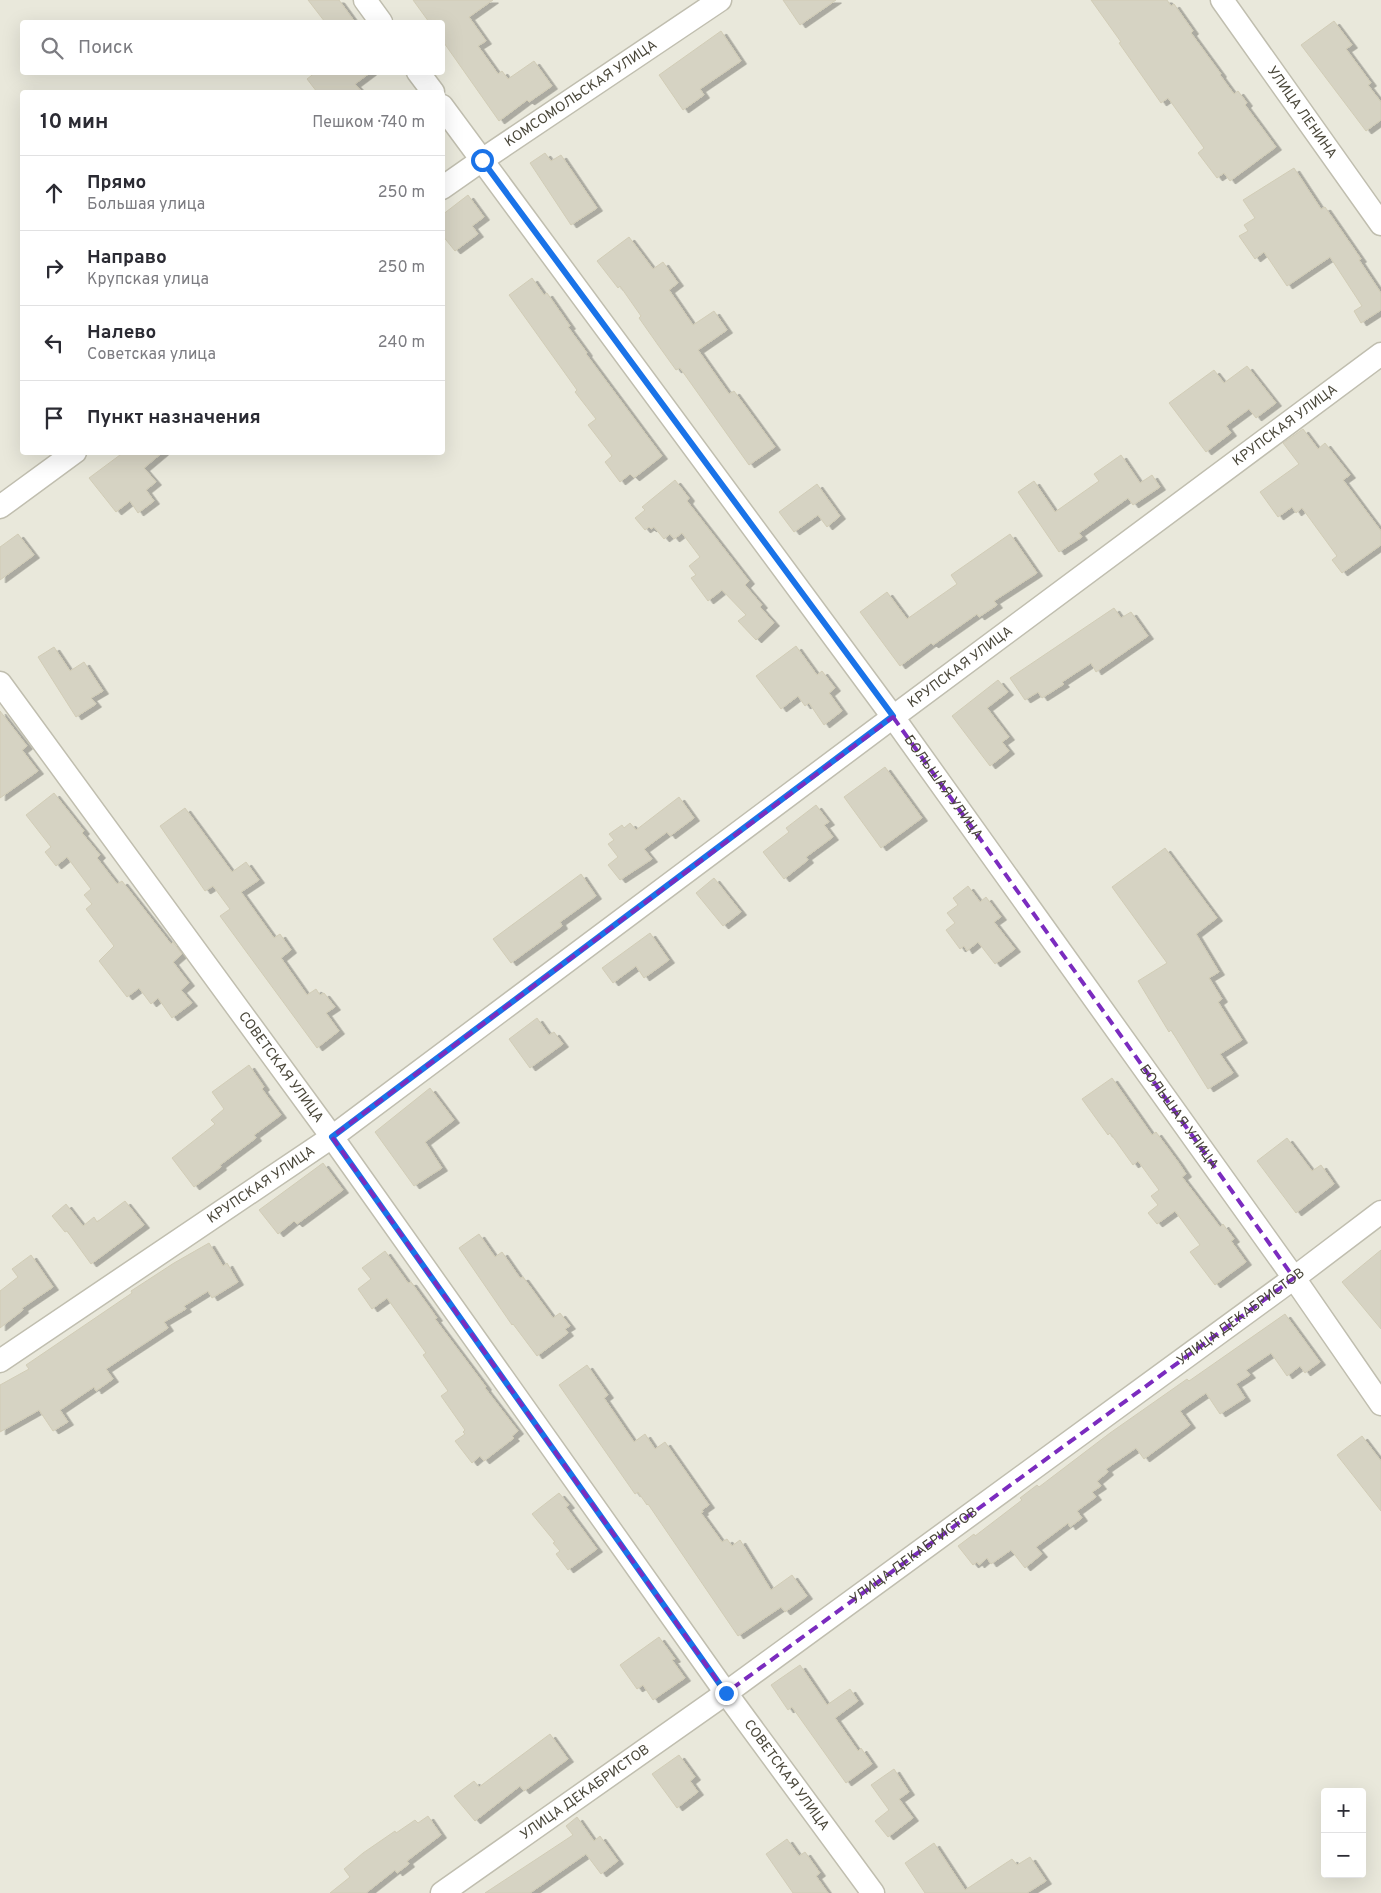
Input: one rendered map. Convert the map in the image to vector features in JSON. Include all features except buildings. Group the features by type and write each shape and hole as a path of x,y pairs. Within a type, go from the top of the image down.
{"street":[{"path":"365,0 380,20"},
{"name":"КОМСОМОЛЬСКАЯ УЛИЦА","path":"445,186 720,0"},
{"name":"УЛИЦА ЛЕНИНА","path":"1222,0 1381,224"},
{"path":"420,75 432,90"},
{"name":"БОЛЬШАЯ УЛИЦА","path":"445,110 893,716 1294,1278 1381,1404"},
{"name":"КРУПСКАЯ УЛИЦА","path":"0,1361 332,1137 893,716 1381,354"},
{"path":"0,507 71,455"},
{"name":"СОВЕТСКАЯ УЛИЦА","path":"0,683 332,1137 726,1693 873,1893"},
{"name":"УЛИЦА ДЕКАБРИСТОВ","path":"442,1893 726,1693 1294,1278 1381,1212"}],"highlighted area":[{"path":"893,717 1294,1278 726,1693 332,1137"}],"shaded area":[{"path":"0,0 1381,0 1381,1893 0,1893"}],"route":[{"path":"482,160 893,716 332,1137 726,1693"}]}
